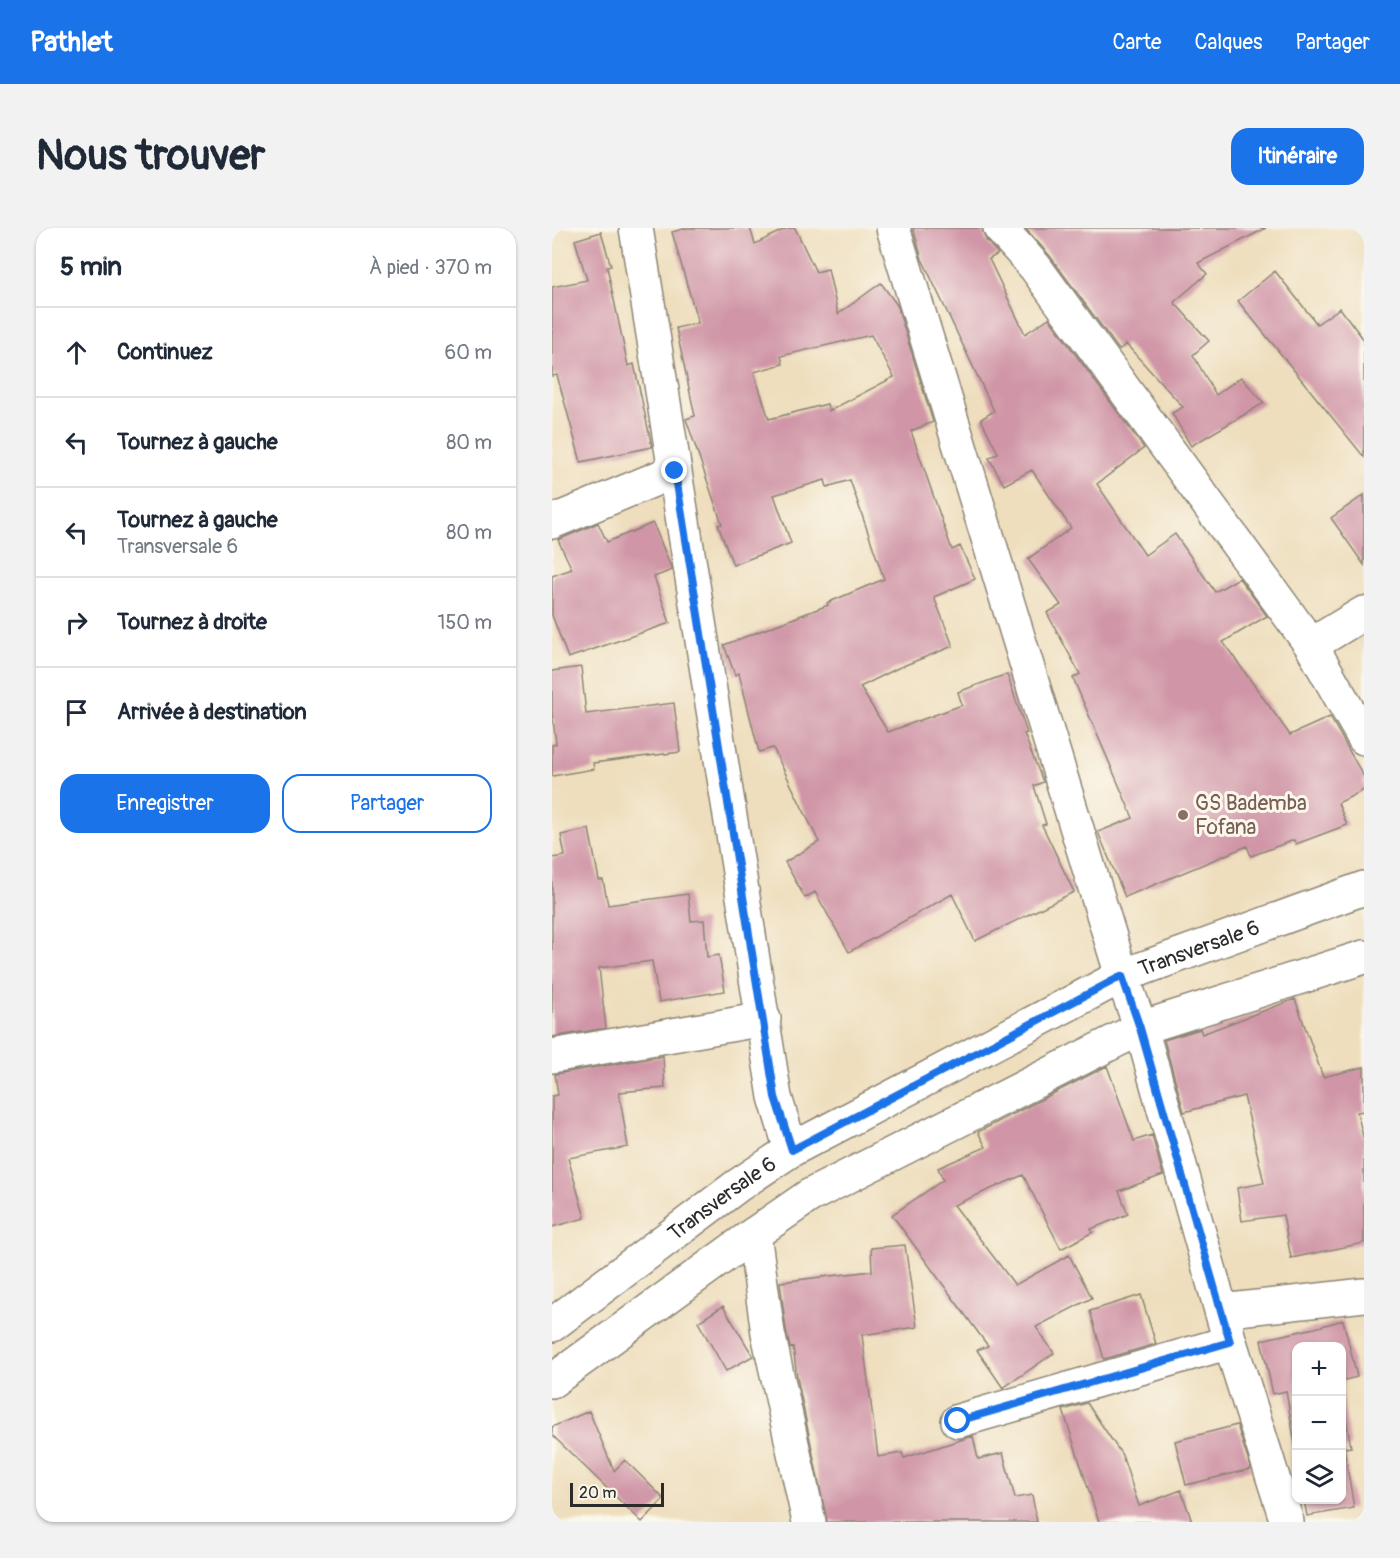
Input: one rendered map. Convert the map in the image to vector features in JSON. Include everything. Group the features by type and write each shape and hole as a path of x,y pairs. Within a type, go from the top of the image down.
{"street":[{"path":"636,228 775,1097 792,1150"},
{"path":"893,228 1122,976 1140,1028 1230,1342 1287,1522"},
{"path":"1000,228 1035,267 1311,645 1364,738"},
{"path":"552,522 675,471"},
{"path":"1311,645 1364,613"},
{"name":"Transversale 6","path":"552,1325 737,1186 792,1150 1122,976 1364,888"},
{"path":"552,1381 809,1196 1140,1028 1364,957"},
{"path":"552,1056 764,1019"},
{"path":"754,1234 768,1333 809,1522"},
{"path":"1221,1311 1364,1295"},
{"path":"958,1421 1230,1342"}],"building":[{"path":"687,228 750,228 755,244 787,228 795,228 816,272 828,269 838,314 881,283 897,305 933,422 911,431 952,550 960,546 975,579 934,597 953,646 898,668 860,687 888,732 962,705 958,692 1007,674 1027,733 1024,734 1043,782 1034,786 1046,824 1042,825 1074,892 975,941 952,894 849,952 815,892 805,898 785,862 819,842 773,748 759,752 739,673 735,675 724,645 828,605 827,603 884,579 850,480 827,487 825,480 774,495 791,543 733,565 718,525 722,524 686,419 695,416 676,328 698,323 672,232","holes":["871,335 894,377 829,411 827,404 769,419 754,372 783,364 781,356"]},
{"path":"913,228 982,228 986,240 998,254 989,259 1025,334 1049,318 1144,448 1097,484 1145,555 1175,534 1215,592 1239,578 1267,616 1223,642 1290,735 1330,717 1364,777 1364,790 1338,803 1347,825 1296,844 1294,840 1251,856 1247,846 1125,897 1098,832 1133,818 1073,678 1080,674 1047,613 1061,605 1028,559 1071,528 1032,470 1004,485 989,458 998,453 981,419 994,411 922,259"},
{"path":"1025,228 1266,228 1198,263 1207,274 1174,302 1209,341 1193,355 1216,395 1241,377 1264,403 1191,446 1172,413 1183,407 1126,344 1119,350 1050,256"},
{"path":"601,232 611,266 607,267 628,366 634,364 652,447 581,462 557,375 552,376 552,287 587,280 575,240"},
{"path":"1275,271 1317,324 1340,308 1364,340 1364,457 1238,301"},
{"path":"1364,495 1364,565 1331,518"},
{"path":"598,523 607,542 653,523 672,570 654,577 670,623 568,658 552,615 552,576 572,569 558,540"},
{"path":"581,667 586,714 674,703 680,752 593,763 594,769 552,776 552,745 556,744 552,711 552,671"},
{"path":"589,829 599,880 603,880 608,905 688,894 691,921 704,920 707,957 719,955 725,991 659,1002 652,961 599,968 606,1028 552,1037 552,858 565,856 561,835"},
{"path":"1295,999 1323,1077 1364,1067 1364,1111 1357,1112 1364,1140 1364,1243 1291,1258 1283,1215 1242,1221 1237,1188 1264,1183 1244,1096 1184,1112 1164,1040 1200,1029 1202,1034"},
{"path":"663,1056 665,1088 619,1092 628,1147 568,1158 585,1218 552,1227 552,1096 558,1095 555,1074"},
{"path":"1107,1066 1134,1141 1152,1135 1163,1175 1119,1191 1128,1214 1091,1229 1093,1232 1061,1249 1023,1175 954,1205 1015,1285 1069,1255 1092,1298 1036,1327 1054,1353 1003,1388 977,1350 988,1346 892,1215 943,1180 938,1168 986,1147 978,1132"},
{"path":"905,1245 917,1327 862,1335 878,1457 902,1453 904,1458 973,1436 978,1459 1003,1453 1015,1498 1032,1495 1037,1522 827,1522 793,1347 790,1348 786,1330 780,1282 872,1271 871,1248"},
{"path":"1141,1295 1156,1344 1104,1359 1090,1311"},
{"path":"723,1306 753,1356 726,1371 698,1322"},
{"path":"1343,1320 1357,1377 1346,1380 1346,1342 1292,1342 1292,1427 1286,1391 1273,1394 1261,1340"},
{"path":"1087,1403 1122,1455 1139,1506 1181,1490 1192,1522 1099,1522 1063,1410"},
{"path":"589,1411 614,1471 625,1460 664,1499 642,1522 552,1435 552,1427"},
{"path":"1346,1418 1351,1447 1346,1448"},
{"path":"1237,1425 1251,1469 1186,1485 1175,1441"},
{"path":"1346,1460 1354,1508 1307,1516 1305,1504 1346,1504"}],"place":[{"name":"GS Bademba Fofana","path":"1183,815"}],"route":[{"path":"675,471 775,1097 792,1150 1122,976 1140,1028 1230,1342 958,1421"}]}
